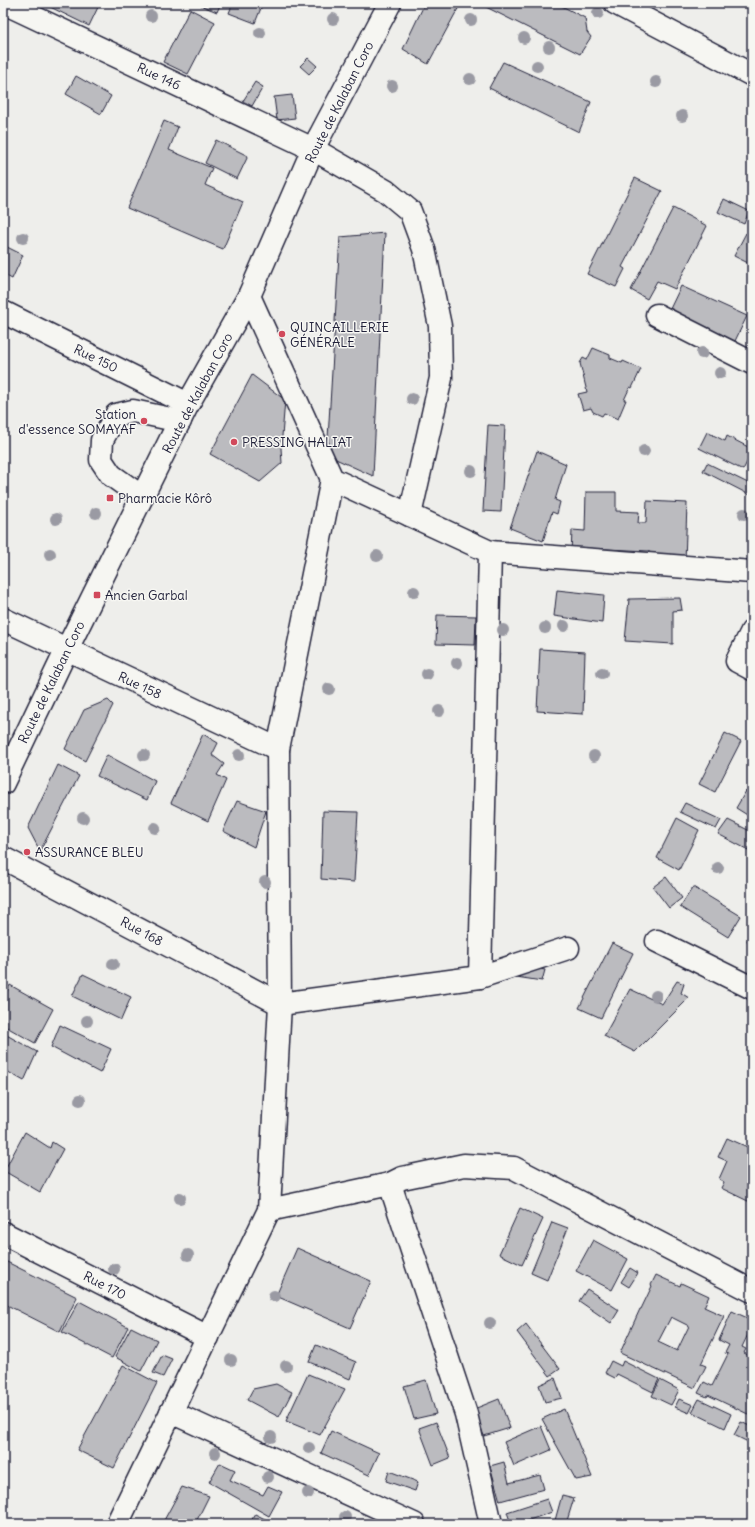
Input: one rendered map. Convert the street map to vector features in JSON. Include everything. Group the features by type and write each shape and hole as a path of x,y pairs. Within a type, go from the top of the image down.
{"street":[{"name":"Rue 146","path":"4,3 313,149 386,191 410,211 424,249 440,326 441,378 410,515"},
{"name":"Route de Kalaban Coro","path":"3,783 66,651 184,412 249,296 313,149 390,3"},
{"path":"615,3 752,75"},
{"path":"117,1524 269,1210 280,1004 278,749 332,479 249,296"},
{"name":"Rue 150","path":"3,312 184,412"},
{"path":"657,315 752,362"},
{"path":"142,497 111,476 101,460 102,440 116,415 133,411 184,412"},
{"path":"332,479 490,552 752,572"},
{"path":"480,977 490,552"},
{"name":"Rue 158","path":"3,619 66,651 278,749"},
{"path":"752,631 737,662 752,669"},
{"name":"Rue 168","path":"3,858 280,1004"},
{"path":"657,941 752,988"},
{"path":"280,1004 480,977 568,948"},
{"path":"269,1210 390,1184 402,1178 464,1165 514,1168 752,1291"},
{"path":"390,1184 466,1414 491,1524"},
{"name":"Rue 170","path":"3,1233 208,1337"},
{"path":"171,1412 414,1524"}],"building":[{"path":"42,3 100,3 89,26"},
{"path":"195,3 221,3 217,12"},
{"path":"233,3 263,3 255,23 229,13"},
{"path":"425,3 461,3 428,64 403,49"},
{"path":"478,3 556,3 585,18 587,32 591,37 580,54"},
{"path":"190,9 215,22 188,74 163,62"},
{"path":"308,58 317,66 309,74 300,66"},
{"path":"503,62 591,102 579,132 489,88"},
{"path":"76,76 111,96 101,114 66,94"},
{"path":"255,82 263,87 252,106 243,101"},
{"path":"292,95 295,118 277,120 274,97"},
{"path":"164,121 178,127 169,150 212,168 205,185 243,202 223,249 127,208"},
{"path":"216,140 248,156 237,179 205,163"},
{"path":"635,178 662,191 622,267 625,269 616,287 587,274"},
{"path":"724,199 749,211 744,224 718,212"},
{"path":"673,208 707,226 675,289 657,281 647,299 631,290"},
{"path":"385,233 373,476 327,455 340,237"},
{"path":"746,233 752,237 752,265 734,256"},
{"path":"3,245 23,255 12,279 3,274"},
{"path":"681,286 747,316 735,341 669,311"},
{"path":"593,348 610,355 610,358 622,363 623,361 641,369 632,388 630,387 624,400 626,400 618,419 604,413 602,416 593,412 591,408 583,410 578,394 587,392 580,363 583,358 587,360"},
{"path":"252,375 285,400 281,448 282,463 260,482 210,454"},
{"path":"488,425 505,426 501,512 483,511"},
{"path":"707,432 725,441 727,436 752,449 743,470 699,448"},
{"path":"537,451 566,464 555,500 560,502 557,514 552,512 543,541 510,528"},
{"path":"707,463 752,485 752,496 703,471"},
{"path":"586,492 616,492 616,511 639,512 638,523 646,523 647,501 687,503 685,562 649,561 649,551 585,548 571,554 572,530 585,531"},
{"path":"557,590 604,595 602,623 554,616"},
{"path":"680,598 682,610 673,611 673,644 625,641 629,599"},
{"path":"437,615 476,616 475,645 436,644"},
{"path":"540,649 585,652 583,714 537,711"},
{"path":"108,700 113,705 85,761 65,749 84,710"},
{"path":"725,733 741,741 715,792 699,784"},
{"path":"203,734 218,743 212,755 224,764 217,775 226,780 208,821 171,803"},
{"path":"107,755 155,781 147,800 97,776"},
{"path":"58,765 79,776 40,851 28,828"},
{"path":"746,791 752,795 752,818 736,808"},
{"path":"237,801 266,811 254,847 223,831"},
{"path":"685,803 721,820 716,829 680,812"},
{"path":"323,811 358,812 354,882 321,879"},
{"path":"677,818 699,830 679,870 657,858"},
{"path":"728,820 752,832 752,852 718,834"},
{"path":"666,877 682,898 669,908 653,887"},
{"path":"693,887 741,916 728,937 680,907"},
{"path":"752,932 752,944 747,941"},
{"path":"612,943 633,953 601,1018 579,1008"},
{"path":"518,965 545,970 542,981 516,977"},
{"path":"83,974 131,997 121,1020 72,996"},
{"path":"677,981 684,984 681,993 689,998 635,1052 604,1036 630,989 662,1004"},
{"path":"10,985 53,1009 35,1043 3,1025 3,999"},
{"path":"60,1025 111,1049 100,1073 51,1047"},
{"path":"3,1033 37,1052 24,1081 3,1069"},
{"path":"25,1132 50,1148 52,1142 63,1149 40,1192 4,1171"},
{"path":"727,1138 752,1149 752,1203 721,1188 724,1182 719,1179 727,1161 718,1157"},
{"path":"520,1208 543,1219 522,1265 499,1254"},
{"path":"552,1222 568,1228 547,1280 531,1273"},
{"path":"593,1240 628,1259 612,1290 576,1271"},
{"path":"297,1248 371,1281 350,1328 276,1296"},
{"path":"3,1260 77,1297 60,1332 3,1303"},
{"path":"630,1268 638,1273 629,1287 621,1282"},
{"path":"656,1275 680,1286 681,1283 709,1296 704,1307 724,1316 701,1364 706,1366 695,1388 620,1353 652,1286 651,1285","holes":["671,1317 689,1326 677,1351 658,1342"]},
{"path":"587,1289 619,1310 611,1323 579,1301"},
{"path":"79,1301 128,1327 112,1358 62,1332"},
{"path":"732,1311 752,1320 752,1326 742,1347 746,1349 744,1353 752,1357 752,1416 708,1395 707,1397 698,1393 704,1382 712,1386 728,1354 725,1353 729,1345 719,1340"},
{"path":"526,1324 560,1369 550,1376 517,1332"},
{"path":"131,1327 157,1340 141,1371 115,1357"},
{"path":"316,1345 356,1362 350,1379 309,1362"},
{"path":"162,1355 172,1359 163,1377 153,1373"},
{"path":"611,1361 621,1366 623,1361 659,1379 653,1392 617,1374 615,1378 605,1373"},
{"path":"123,1365 157,1383 114,1468 77,1450"},
{"path":"308,1374 345,1389 320,1435 286,1421"},
{"path":"555,1378 562,1398 545,1402 539,1385"},
{"path":"426,1380 436,1414 414,1419 404,1386"},
{"path":"660,1380 679,1390 671,1405 652,1396"},
{"path":"276,1384 292,1392 279,1417 247,1400 253,1389"},
{"path":"499,1399 510,1428 484,1436 474,1409"},
{"path":"679,1399 693,1405 689,1413 675,1407"},
{"path":"699,1399 731,1414 725,1428 692,1412"},
{"path":"564,1409 592,1477 576,1480 542,1419"},
{"path":"436,1422 450,1458 433,1465 419,1428"},
{"path":"741,1422 752,1427 752,1444 734,1435"},
{"path":"541,1426 551,1450 514,1466 504,1442"},
{"path":"331,1431 379,1453 369,1475 321,1453"},
{"path":"504,1462 509,1483 540,1475 544,1489 500,1501 490,1466"},
{"path":"220,1463 235,1470 230,1480 263,1495 268,1486 282,1492 269,1516 209,1482"},
{"path":"389,1471 418,1482 415,1491 386,1481"},
{"path":"182,1487 209,1496 195,1524 162,1524"},
{"path":"562,1495 574,1498 566,1524 554,1524"},
{"path":"547,1499 552,1512 518,1524 511,1524 507,1512"},
{"path":"255,1514 271,1522 270,1524 250,1523"}],"place":[{"name":"QUINCAILLERIE GÉNÉRALE","path":"282,334"},
{"name":"Station d'essence SOMAYAF","path":"144,421"},
{"name":"PRESSING HALIAT","path":"234,442"},
{"name":"Pharmacie Kôrô","path":"110,498"},
{"name":"Ancien Garbal","path":"97,595"},
{"name":"ASSURANCE BLEU","path":"27,852"}]}
